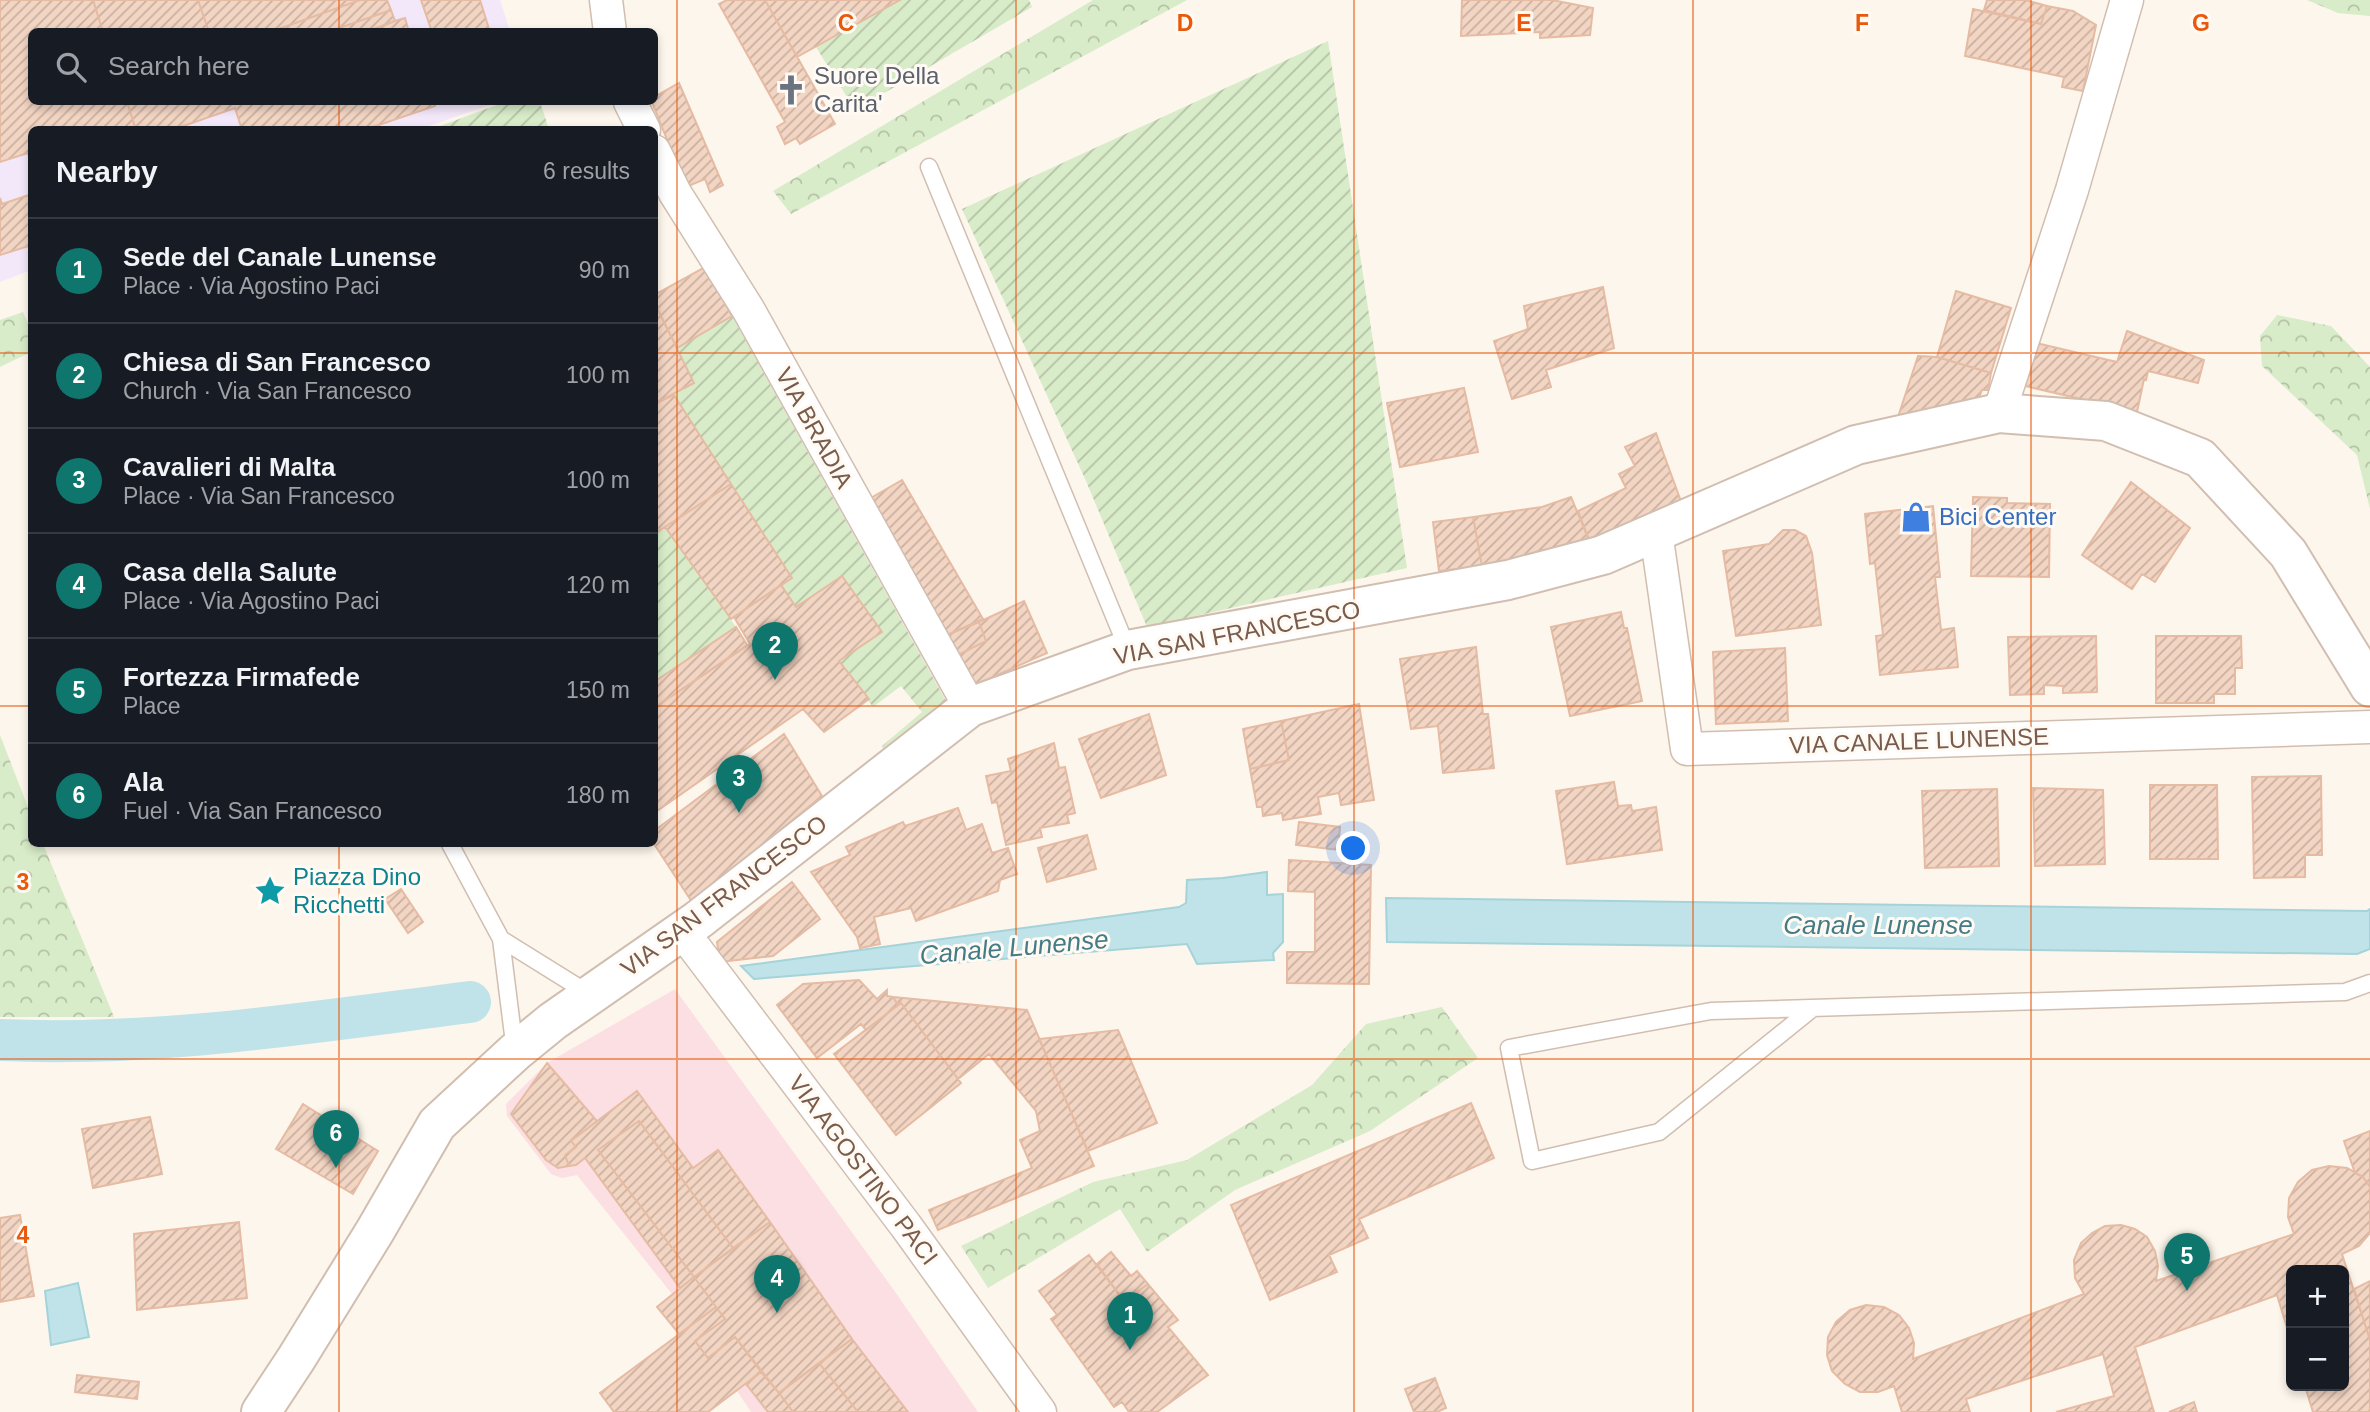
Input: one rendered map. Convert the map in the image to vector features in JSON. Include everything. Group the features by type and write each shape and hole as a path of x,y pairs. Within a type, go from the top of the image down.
{"street":[{"path":"606,0 610,28"},
{"path":"1999,412 2088,136 2127,0"},
{"path":"632,105 642,126"},
{"name":"VIA BRADIA","path":"658,159 675,193 748,309 971,707"},
{"name":"VIA SAN FRANCESCO","path":"261,1412 375,1231 438,1124 515,1052 553,1021 682,931 971,707 1128,650 1507,580 1603,555 1856,445 1999,412 2106,421 2200,458 2288,553 2370,687"},
{"name":"VIA CANALE LUNENSE","path":"1656,533 1687,749 2370,727"},
{"name":"VIA AGOSTINO PACI","path":"682,931 906,1226 1040,1412"}],"lane":[{"path":"929,167 1128,650"},
{"path":"452,847 501,939 515,1052"},
{"path":"501,939 591,995"},
{"path":"1813,1008 1659,1132 1532,1161 1509,1048 1711,1011 2345,992 2370,983"}],"shaded area":[{"path":"0,0 500,0 509,28 28,28 28,105 489,105 429,126 28,126 28,271 0,282"},
{"path":"675,989 891,1286 978,1412 751,1412 672,1294 577,1175 562,1178 551,1174 507,1116 506,1104 547,1063"}],"green space":[{"path":"900,0 1029,0 1032,7 855,110 816,47"},
{"path":"1093,0 1187,0 791,214 773,191"},
{"path":"2307,0 2370,0 2370,16 2338,13"},
{"path":"1328,41 1407,568 1147,627 1086,481 962,209"},
{"path":"497,105 541,105 548,126 440,126"},
{"path":"23,312 28,323 28,353 0,367 0,320"},
{"path":"2277,315 2331,326 2370,367 2370,509 2357,455 2262,366 2260,336"},
{"path":"732,316 951,710 887,760 882,746 922,712 901,686 873,707 839,661 881,631 842,576 796,607 781,585 792,577 674,395 694,383 677,348"},
{"path":"665,527 736,627 658,680 658,532"},
{"path":"0,735 28,807 28,847 44,847 114,1017 0,1017"},
{"path":"1442,1007 1478,1058 1370,1131 1235,1190 1147,1252 1120,1209 988,1288 961,1246 1093,1182 1187,1160 1312,1085 1366,1024"}],"water":[{"name":"Canale Lunense","path":"1267,872 1267,895 1283,894 1283,942 1273,953 1274,960 1197,964 1187,944 754,979 741,966 1179,907 1186,903 1187,880"},
{"name":"Canale Lunense","path":"1386,898 2370,909 2370,949 2357,954 1387,942"},
{"path":"78,1283 89,1337 51,1345 45,1291"}],"building":[{"path":"0,0 93,0 102,28 28,28 28,105 128,105 135,126 28,126 28,153 0,162"},
{"path":"93,0 198,0 208,28 102,28"},
{"path":"198,0 360,0 281,28 208,28"},
{"path":"360,0 387,0 391,10 339,28 281,28"},
{"path":"421,0 480,0 489,28 431,28"},
{"name":"Suore Della Carita'","path":"727,0 765,0 835,124 800,144 796,138 785,144 777,127 785,122 719,4"},
{"name":"Suore Della Carita'","path":"765,0 900,0 797,57"},
{"path":"1462,0 1552,0 1593,8 1590,35 1540,38 1540,32 1461,36"},
{"path":"1987,0 2025,0 2047,6 2041,24 1984,10"},
{"path":"2047,6 2073,11 2096,25 2083,91 2062,87 2064,77 1965,56 1973,9 2041,24"},
{"path":"391,10 395,21 377,28 339,28"},
{"path":"405,18 408,28 377,28"},
{"path":"679,83 723,185 710,192 705,179 686,187 653,105 658,105 658,95"},
{"path":"128,105 435,106 376,126 241,126 235,108 183,126 135,126"},
{"path":"28,195 28,246 0,255 0,198 2,204"},
{"path":"705,267 732,316 677,348 658,310 658,293"},
{"path":"1603,287 1614,348 1546,370 1551,387 1512,399 1494,341 1528,329 1524,306"},
{"path":"1956,291 2011,308 1991,373 1937,357"},
{"path":"658,310 694,383 658,402"},
{"path":"2127,331 2204,360 2198,383 2148,371 2137,412 2025,386 2032,342 2117,362"},
{"path":"1918,356 1937,357 1991,373 1988,390 1982,390 1976,405 1898,417"},
{"path":"1464,388 1478,452 1400,467 1387,403"},
{"path":"674,395 731,484 658,531 658,402"},
{"path":"1656,433 1683,507 1591,545 1578,511 1626,488 1619,474 1635,466 1625,447"},
{"path":"902,480 983,619 947,635 869,499"},
{"path":"2131,482 2190,528 2155,582 2142,574 2132,589 2082,555"},
{"path":"731,484 792,578 731,619 665,527"},
{"path":"1571,497 1591,545 1482,566 1473,517 1542,507"},
{"path":"1973,497 2007,498 2007,503 2050,504 2049,577 1971,576"},
{"path":"1933,506 1940,577 1935,577 1941,630 1954,628 1958,667 1880,675 1876,636 1883,635 1875,563 1870,564 1865,514"},
{"path":"1473,517 1482,566 1439,571 1433,522"},
{"path":"1783,530 1795,530 1806,536 1812,553 1821,625 1736,636 1723,551 1769,544"},
{"path":"842,576 882,632 839,661 869,699 824,732 803,709 658,810 658,705 750,644 734,617 781,585 796,607"},
{"path":"1024,601 1047,653 975,685 958,655 986,641 979,622"},
{"path":"1621,612 1624,628 1627,628 1642,701 1570,716 1551,627"},
{"path":"979,622 986,641 958,655 947,635"},
{"path":"736,627 747,645 658,705 658,679"},
{"path":"2096,636 2097,692 2063,693 2063,686 2044,685 2044,694 2010,695 2008,637"},
{"path":"2156,636 2241,636 2242,668 2235,668 2235,694 2214,694 2214,703 2156,703"},
{"path":"1476,647 1483,714 1488,714 1494,768 1443,773 1438,726 1411,729 1400,659"},
{"path":"1785,648 1788,721 1716,724 1713,652"},
{"path":"1359,704 1374,800 1341,805 1339,793 1318,797 1321,814 1283,820 1282,813 1263,816 1262,807 1257,807 1250,769 1289,760 1281,721"},
{"path":"1149,714 1166,775 1101,798 1079,739"},
{"path":"1281,721 1289,760 1250,769 1243,729"},
{"path":"784,734 822,796 692,902 656,847 658,828"},
{"path":"1054,743 1059,768 1065,767 1075,813 1067,815 1069,823 1040,828 1042,837 1006,845 997,802 992,803 986,776 1011,771 1008,759"},
{"path":"2321,776 2322,855 2305,855 2305,877 2254,878 2252,777"},
{"path":"1614,782 1618,806 1631,805 1632,811 1656,807 1662,850 1567,864 1556,791"},
{"path":"2150,785 2217,785 2218,859 2150,859"},
{"path":"2033,788 2103,790 2105,864 2035,866"},
{"path":"1997,789 1999,866 1925,868 1922,791"},
{"path":"958,808 966,830 982,824 992,853 1008,848 1017,874 1000,880 998,891 916,921 911,908 874,917 880,944 860,948 857,937 811,872 850,855 846,847 903,822 905,826"},
{"path":"1299,822 1340,827 1338,850 1296,845"},
{"path":"1087,835 1096,869 1047,882 1038,848"},
{"path":"1289,860 1371,865 1369,984 1287,983 1287,952 1315,952 1315,892 1288,891"},
{"path":"792,882 820,919 773,956 720,962 717,942"},
{"path":"401,889 423,922 408,933 385,899"},
{"path":"859,980 877,999 887,990 887,996 893,997 898,1005 866,1030 861,1024 817,1058 777,1005 803,984"},
{"path":"893,997 1027,1010 1094,1166 938,1230 929,1210 1032,1168 1020,1140 1040,1131 1036,1111 989,1054 958,1079 901,1003 898,1005"},
{"path":"901,1003 961,1083 896,1135 834,1054"},
{"path":"1118,1030 1157,1123 1088,1151 1039,1039"},
{"path":"547,1063 597,1121 571,1141 576,1147 565,1155 569,1166 558,1168 546,1160 511,1114"},
{"path":"637,1091 693,1168 718,1150 770,1222 733,1248 639,1121 598,1150 694,1277 680,1288 585,1158 576,1165 569,1166 565,1155 576,1147 571,1141"},
{"path":"1471,1103 1494,1158 1359,1219 1368,1238 1329,1255 1337,1272 1270,1300 1231,1205"},
{"path":"303,1104 378,1151 353,1194 276,1149"},
{"path":"150,1117 162,1174 93,1188 82,1129"},
{"path":"639,1121 733,1248 694,1277 598,1150"},
{"path":"2370,1131 2370,1187 2363,1177 2355,1173 2344,1141"},
{"path":"2329,1166 2347,1168 2363,1177 2370,1187 2370,1233 2359,1246 2342,1254 2346,1265 2286,1265 2286,1325 2277,1295 2135,1347 2154,1412 2056,1412 2114,1396 2103,1354 1966,1399 1970,1412 1902,1412 1894,1386 1878,1392 1860,1392 1845,1384 1832,1371 1827,1355 1828,1337 1836,1322 1850,1310 1866,1305 1884,1307 1899,1315 1909,1328 1914,1343 1913,1359 2084,1294 2075,1278 2074,1260 2081,1243 2105,1226 2121,1225 2135,1229 2147,1237 2155,1251 2158,1266 2156,1281 2294,1234 2288,1217 2289,1198 2298,1182 2312,1170"},
{"path":"20,1215 34,1296 0,1302 0,1218"},
{"path":"239,1222 247,1298 137,1310 134,1234"},
{"path":"770,1222 852,1339 779,1393 735,1337 708,1358 695,1341 725,1319 694,1277"},
{"path":"1111,1252 1131,1276 1137,1271 1148,1284 1124,1301 1097,1264"},
{"path":"1089,1255 1124,1301 1148,1284 1178,1320 1168,1327 1208,1375 1157,1412 1129,1412 1122,1402 1114,1407 1051,1319 1057,1315 1039,1291"},
{"path":"2349,1276 2370,1340 2370,1412 2313,1412 2307,1391 2349,1391"},
{"path":"694,1277 716,1307 679,1334 657,1307"},
{"path":"2370,1281 2370,1340 2354,1289"},
{"path":"716,1307 725,1319 695,1341 708,1358 735,1337 761,1372 708,1412 614,1412 600,1393"},
{"path":"852,1339 908,1412 858,1412 819,1363"},
{"path":"819,1363 858,1412 793,1412 779,1393"},
{"path":"761,1372 793,1412 768,1412 746,1384"},
{"path":"77,1375 139,1382 137,1399 75,1392"},
{"path":"1435,1378 1446,1408 1437,1412 1414,1412 1405,1389"},
{"path":"2194,1402 2197,1412 2169,1412"}],"waterway":[{"path":"0,1040 118,1040 177,1036 294,1025 470,1002"}],"place":[{"name":"Suore Della Carita'","path":"791,90"},
{"name":"Bici Center","path":"1916,517"},
{"name":"Chiesa di San Francesco","path":"775,680"},
{"name":"Cavalieri di Malta","path":"739,813"},
{"name":"Piazza Dino Ricchetti","path":"270,891"},
{"name":"Ala","path":"336,1168"},
{"name":"Fortezza Firmafede","path":"2187,1291"},
{"name":"Casa della Salute","path":"777,1313"},
{"name":"Sede del Canale Lunense","path":"1130,1350"}]}
